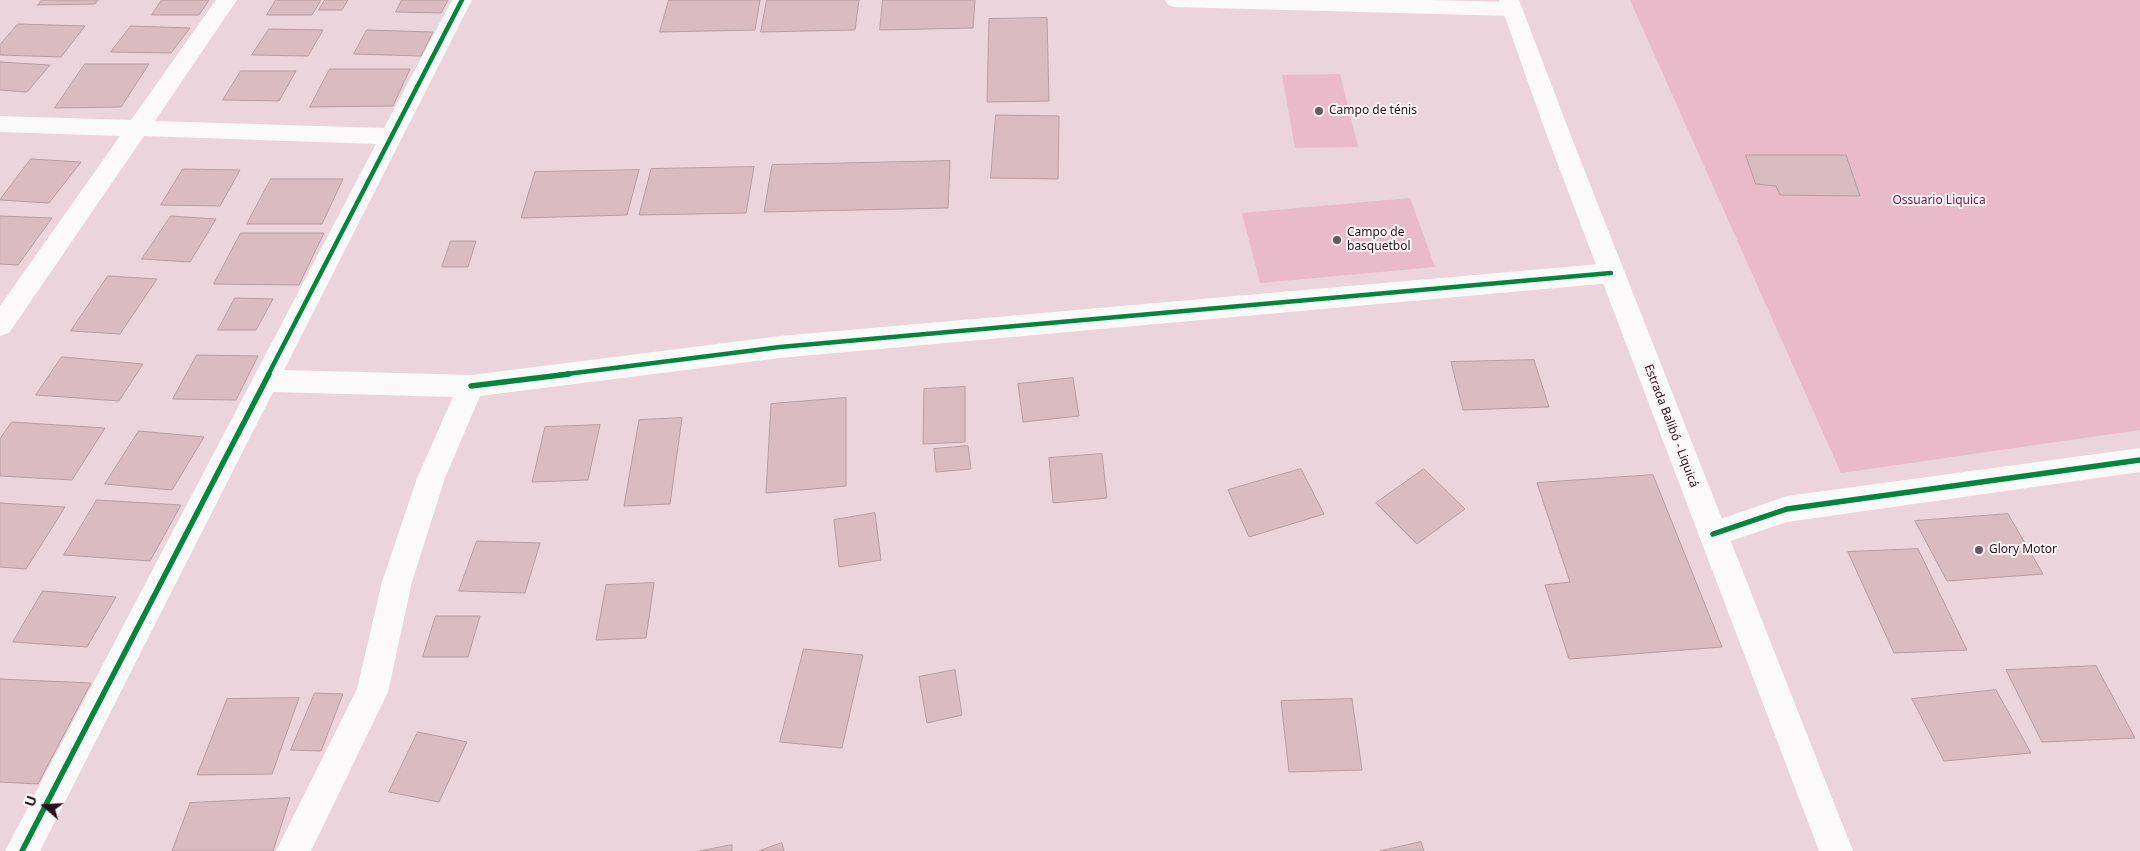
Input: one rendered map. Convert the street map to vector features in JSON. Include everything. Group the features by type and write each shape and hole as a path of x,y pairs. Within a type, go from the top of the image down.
{"street":[{"path":"0,326 227,0"},
{"path":"22,851 462,0"},
{"path":"1175,0 1510,4"},
{"name":"Estrada Balibó - Liquicá","path":"1510,4 1611,273 1836,851"},
{"path":"0,124 392,136"},
{"path":"265,381 470,386 780,347 1611,273"},
{"path":"293,851 372,692 397,582 431,478 470,386"},
{"path":"1713,534 1787,509 2140,460"}],"green space":[{"name":"Ossuario Liquica","path":"1630,0 2140,0 2140,430 1841,473"},
{"name":"Campo de ténis","path":"1340,74 1358,147 1295,148 1282,75"},
{"name":"Campo de basquetbol","path":"1410,198 1435,267 1260,283 1242,213"}],"building":[{"path":"42,0 98,0 95,4 38,5"},
{"path":"162,0 209,0 199,15 152,15"},
{"path":"276,0 321,0 312,15 267,15"},
{"path":"325,0 348,0 342,10 319,10"},
{"path":"402,0 448,0 441,13 396,12"},
{"path":"669,0 760,0 755,30 660,32"},
{"path":"767,0 859,0 855,30 761,32"},
{"path":"883,0 975,0 973,28 880,30"},
{"path":"1047,18 1049,101 987,102 989,19"},
{"path":"18,24 85,26 61,57 0,55 0,45"},
{"path":"131,26 190,28 171,53 111,52"},
{"path":"269,29 323,30 308,56 252,55"},
{"path":"367,30 433,32 421,56 354,54"},
{"path":"0,62 50,65 27,92 0,90"},
{"path":"85,64 149,64 121,107 55,108"},
{"path":"330,69 410,69 393,106 310,107"},
{"path":"241,71 296,71 279,101 223,100"},
{"path":"996,115 1059,116 1058,179 991,178"},
{"path":"1746,155 1846,155 1860,196 1780,195 1776,186 1756,184"},
{"path":"31,159 81,162 49,203 0,200"},
{"path":"950,161 948,208 764,212 772,165"},
{"path":"754,167 746,213 639,215 651,169"},
{"path":"183,169 240,170 220,206 161,205"},
{"path":"639,170 627,215 521,218 535,172"},
{"path":"271,179 343,179 322,224 247,224"},
{"path":"0,216 52,218 18,265 0,264"},
{"path":"171,216 216,219 190,262 142,259"},
{"path":"241,233 324,233 299,285 214,284"},
{"path":"451,241 476,241 468,267 442,267"},
{"path":"108,276 157,279 120,334 71,331"},
{"path":"235,298 273,299 256,330 218,330"},
{"path":"197,355 258,356 236,400 173,399"},
{"path":"62,357 143,364 119,401 36,395"},
{"path":"1534,360 1549,407 1463,410 1451,362"},
{"path":"1073,378 1079,416 1023,422 1018,384"},
{"path":"965,387 965,442 923,444 924,389"},
{"path":"846,398 846,486 766,493 771,404"},
{"path":"682,418 670,504 624,506 639,420"},
{"path":"12,422 105,428 72,480 0,476 0,439"},
{"path":"600,425 588,480 532,482 545,427"},
{"path":"139,431 204,437 172,490 105,484"},
{"path":"968,446 971,469 936,472 934,449"},
{"path":"1102,454 1107,498 1053,503 1049,458"},
{"path":"1301,469 1324,514 1249,537 1228,490"},
{"path":"1424,469 1465,509 1417,544 1376,503"},
{"path":"1653,475 1722,647 1569,659 1545,585 1570,582 1537,483"},
{"path":"97,500 181,505 150,561 64,555"},
{"path":"0,503 65,507 26,569 0,567"},
{"path":"875,513 881,560 839,567 834,520"},
{"path":"2008,514 2043,574 1947,581 1915,521"},
{"path":"477,541 540,543 525,593 459,591"},
{"path":"1918,549 1967,650 1894,653 1848,552"},
{"path":"654,583 646,638 596,640 606,585"},
{"path":"43,591 116,597 87,647 13,642"},
{"path":"436,616 480,616 468,657 423,657"},
{"path":"804,649 863,655 842,748 780,742"},
{"path":"2096,666 2135,738 2042,742 2006,670"},
{"path":"955,670 962,715 927,723 919,677"},
{"path":"0,679 91,683 38,784 0,782"},
{"path":"1996,690 2031,753 1944,761 1912,699"},
{"path":"315,693 343,694 321,751 291,750"},
{"path":"299,698 272,774 197,775 227,699"},
{"path":"1352,699 1362,770 1289,772 1281,701"},
{"path":"418,732 467,742 439,802 389,792"},
{"path":"290,798 273,851 172,851 190,803"},
{"path":"1421,842 1424,851 1380,851"},
{"path":"782,843 784,851 759,851"},
{"path":"732,845 732,851 700,851"}],"cycle path":[{"path":"22,851 462,0"},
{"path":"471,386 780,347 1611,273"},
{"path":"1713,534 1787,509 2140,460"}],"place":[{"name":"Campo de ténis","path":"1319,111"},
{"name":"Campo de basquetbol","path":"1337,240"},
{"name":"Glory Motor","path":"1979,550"}]}
